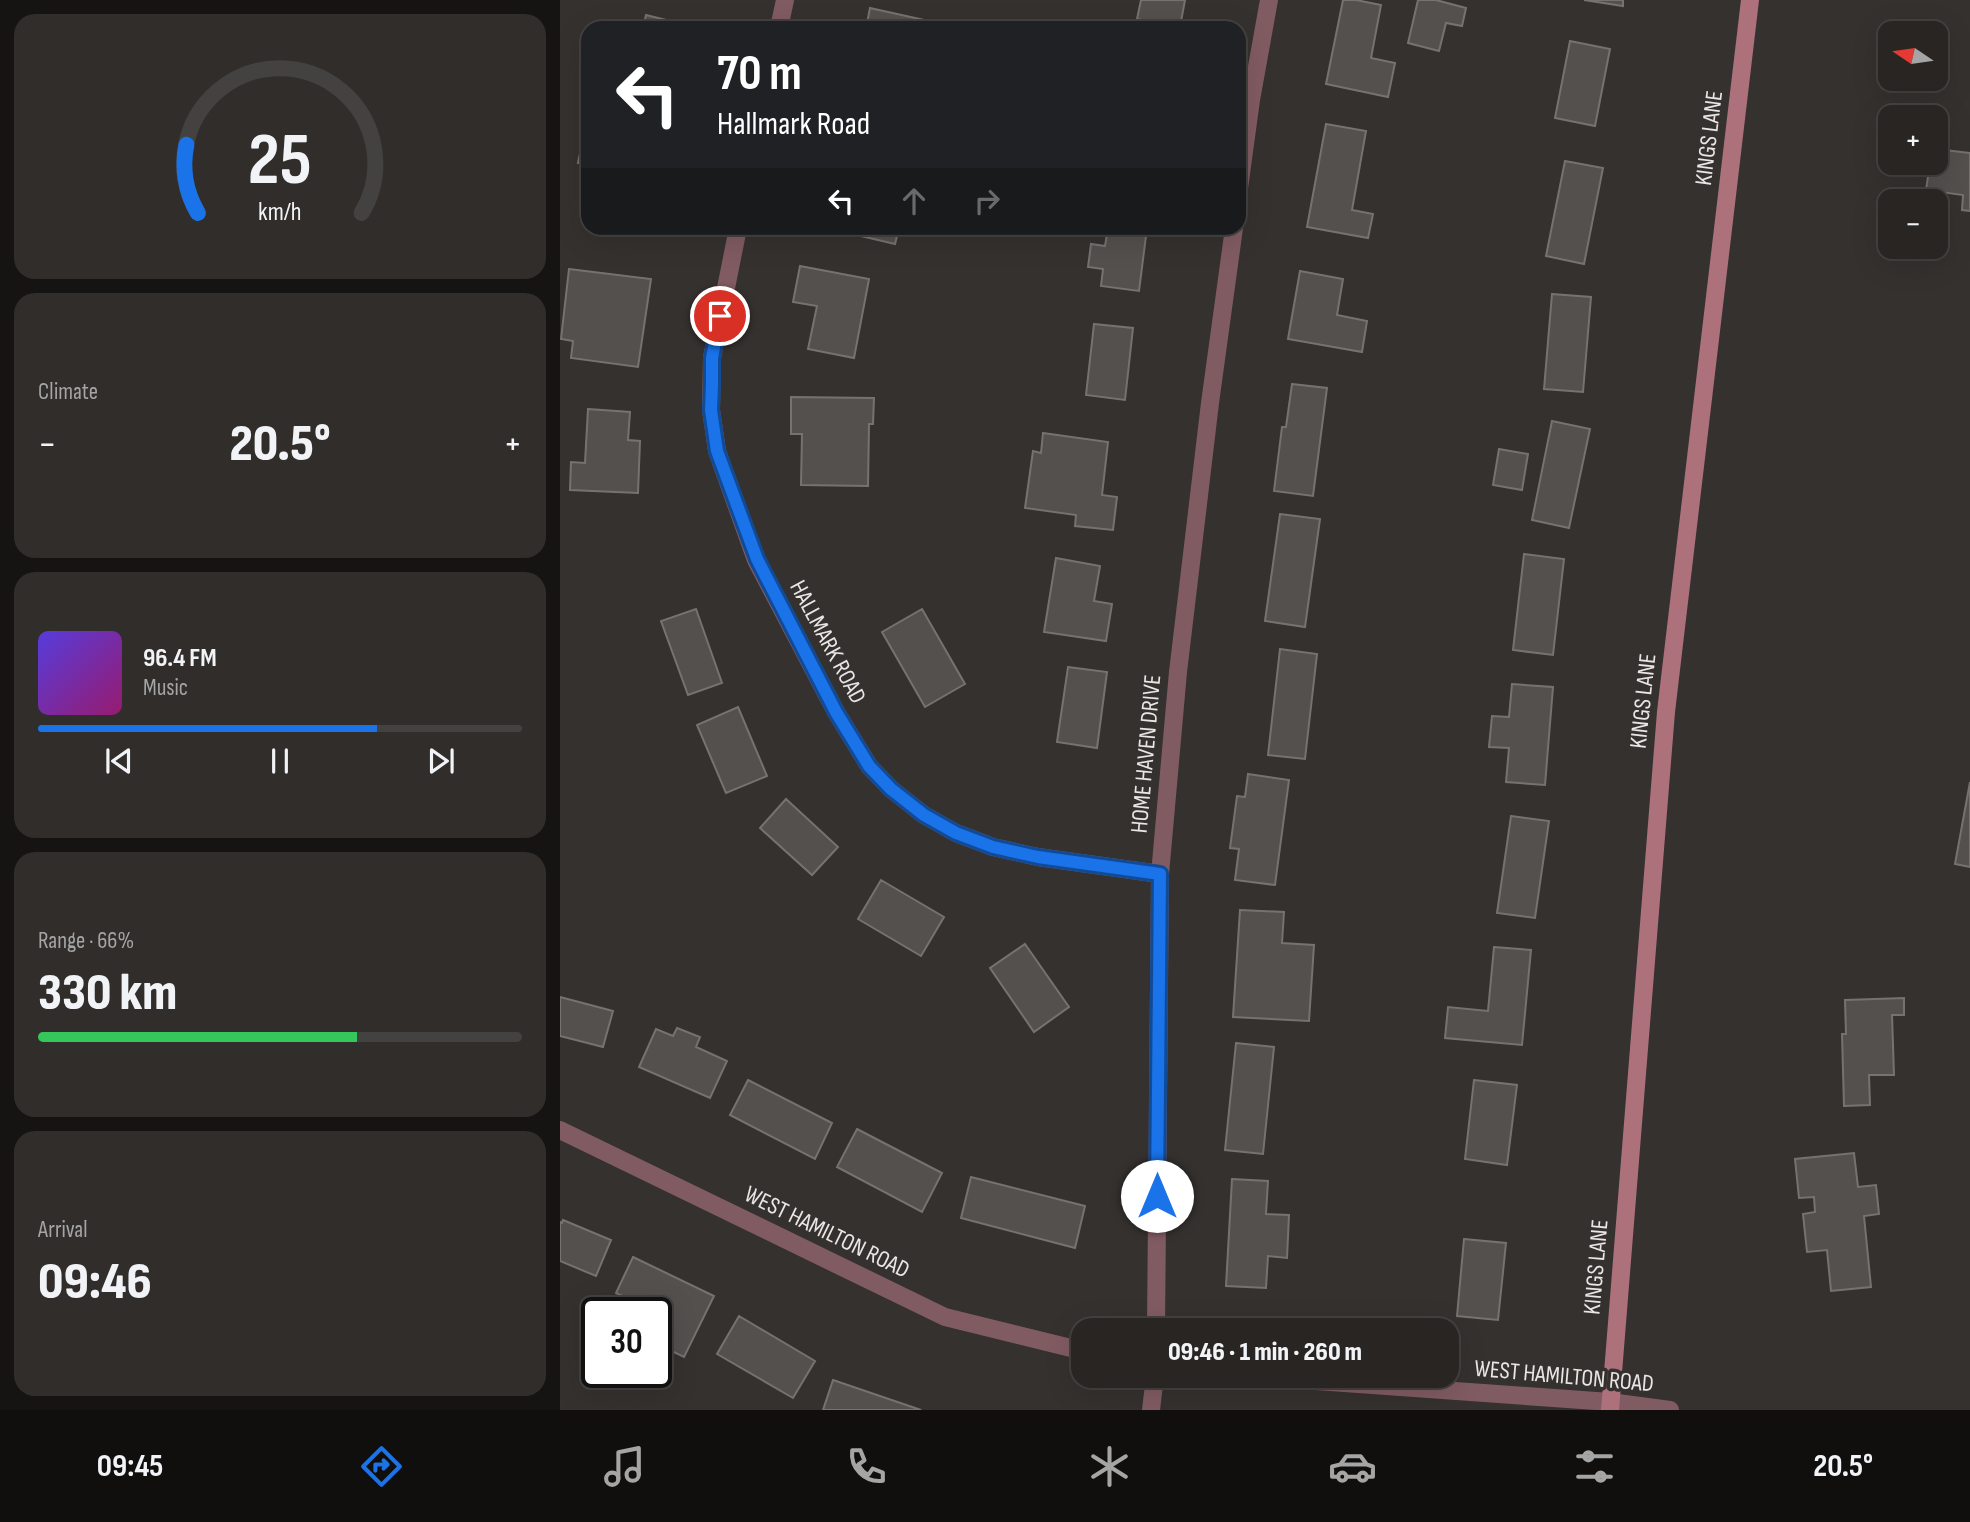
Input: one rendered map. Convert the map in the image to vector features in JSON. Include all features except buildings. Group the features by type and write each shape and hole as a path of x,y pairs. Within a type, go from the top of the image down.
{"street":[{"path":"780,21 785,0"},
{"path":"1246,137 1269,0"},
{"name":"KINGS LANE","path":"1610,1406 1666,712 1750,0"},
{"name":"HALLMARK ROAD","path":"737,235 712,358 711,410 717,451 757,559 836,712 869,766 891,789 924,815 956,833 993,847 1038,857 1160,874"},
{"name":"HOME HAVEN DRIVE","path":"1156,1318 1160,874 1178,673 1233,235"},
{"name":"WEST HAMILTON ROAD","path":"560,1130 945,1317 1071,1348"},
{"path":"1151,1410 1154,1388"},
{"name":"WEST HAMILTON ROAD","path":"1390,1388 1670,1410"}],"route":[{"path":"720,316 712,358 711,410 717,451 757,559 836,712 869,766 891,789 924,815 956,833 993,847 1038,857 1160,874 1157,1196"}]}
